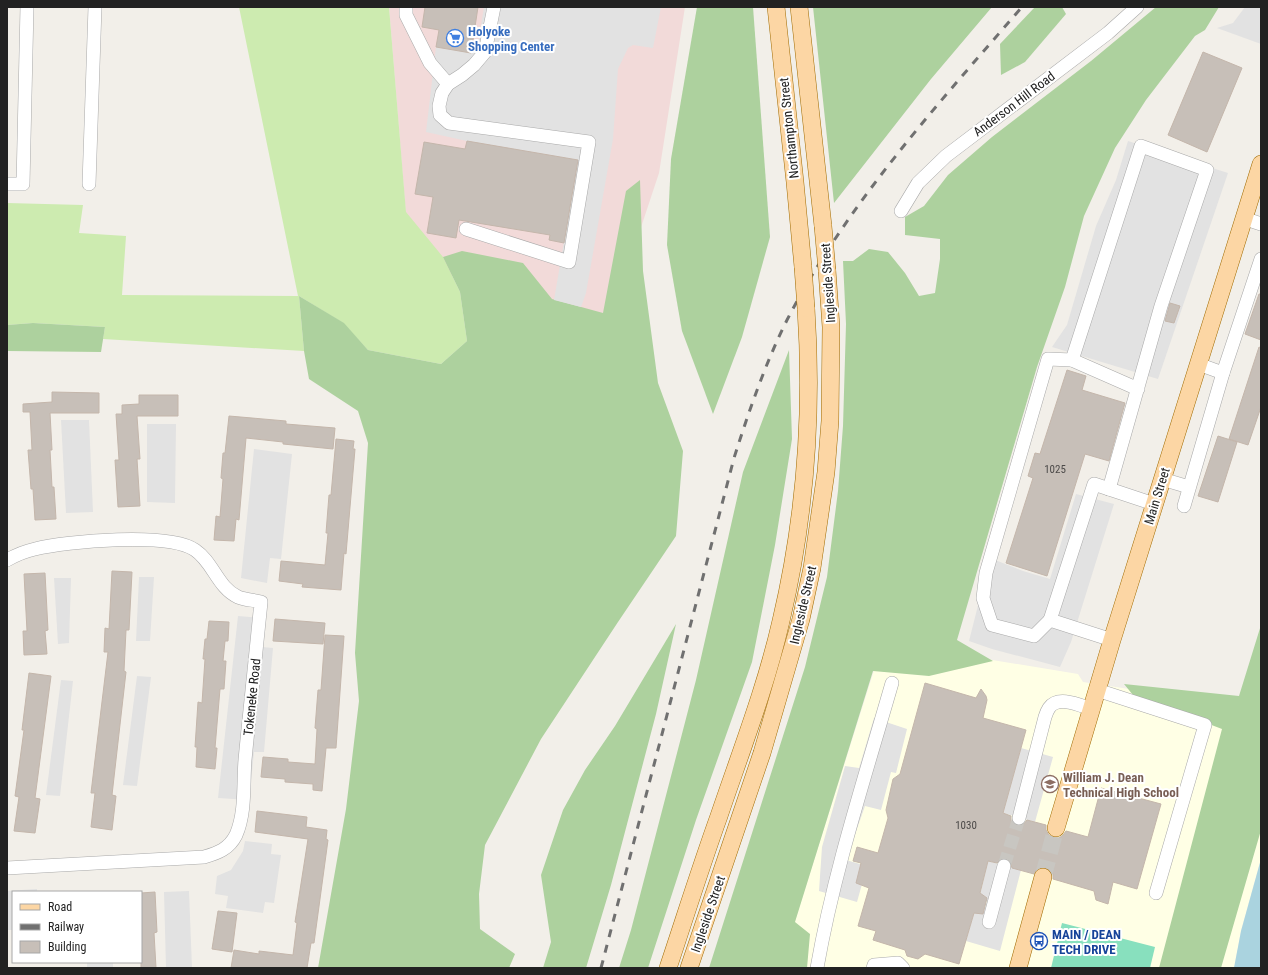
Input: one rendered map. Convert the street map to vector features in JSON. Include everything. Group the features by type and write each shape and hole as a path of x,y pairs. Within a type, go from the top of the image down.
{"main road":[{"name":"Northampton Street","path":"776,7 802,250"},
{"name":"Northampton Street","path":"799,7 823,226"},
{"name":"Main Street","path":"1056,828 1112,640 1261,164"},
{"name":"Ingleside Street","path":"689,968 762,753 799,627 812,568 826,472 830,421 831,327 823,226"},
{"name":"Ingleside Street","path":"668,968 765,681 781,622 792,569 800,513 806,451 808,344 802,250"},
{"path":"1018,968 1043,877"}],"street":[{"path":"7,184 24,184 27,7"},
{"path":"89,184 95,7"},
{"path":"406,7 406,15 430,63 448,84"},
{"path":"466,229 569,262 589,142 449,123 440,115 439,106 442,93 448,84 474,65 486,52 494,7"},
{"name":"Anderson Hill Road","path":"901,211 918,183 946,156 1108,33 1136,7"},
{"path":"1072,360 1141,146 1208,170 1161,306 1109,489"},
{"path":"1243,218 1261,224"},
{"path":"1184,506 1223,373 1261,259"},
{"path":"1138,389 1072,360 1048,359 986,573 983,598 992,625 1034,636 1050,620 1094,484 1154,504"},
{"path":"1198,364 1223,373"},
{"path":"1162,479 1189,487"},
{"name":"Tokeneke Road","path":"7,560 34,549 66,543 109,540 170,542 186,546 199,554 210,565 226,588 233,594 245,599 261,602 245,762 242,810 239,828 235,837 228,846 217,853 204,857 7,868"},
{"path":"1050,620 1112,640"},
{"path":"817,968 836,878 892,683"},
{"path":"1097,690 1205,725 1156,893"},
{"path":"1019,818 1045,717 1049,708 1054,704 1061,702 1091,709"},
{"path":"989,922 1004,866"},
{"path":"873,968 874,965 898,963 903,968"}],"shaded area":[{"name":"Holyoke Shopping Center","path":"389,7 685,7 659,173 610,321 410,264"},
{"path":"484,7 661,7 653,48 633,45 628,48 618,69 613,139 586,293 581,307 554,300 578,160 467,141 426,132 436,47 471,53 477,51"},
{"path":"1245,7 1261,7 1261,44 1217,28 1233,23"},
{"path":"1128,141 1228,173 1158,379 1052,347 1067,325 1096,226 1116,180"},
{"path":"61,420 89,420 93,512 66,513"},
{"path":"147,424 176,424 175,503 147,502"},
{"path":"254,449 292,454 281,559 270,558 267,583 241,578"},
{"path":"1076,494 1114,504 1071,642 1060,667 992,649 969,641 990,558 1023,571 1050,579"},
{"path":"139,577 154,577 150,641 136,641"},
{"path":"54,578 71,578 69,643 58,644"},
{"path":"238,616 264,618 262,647 273,648 264,752 254,752 249,800 218,798"},
{"name":"William J. Dean Technical High School","path":"883,642 1078,674 1083,682 1261,709 1261,859 1241,931 1234,968 766,968 792,930"},
{"path":"137,676 151,677 137,786 123,785"},
{"path":"61,680 73,681 60,796 46,795"},
{"path":"874,718 907,729 896,773 891,772 881,810 865,806 846,860 867,866 857,902 819,891 822,847 845,766 859,768"},
{"path":"1021,748 1053,757 1035,822 1003,813"},
{"path":"245,841 272,844 271,854 281,855 274,903 265,902 263,913 226,908 228,896 215,894 217,876 231,870 243,851"},
{"path":"988,861 1021,870 1000,951 966,941 974,913 983,913 987,901 986,897 980,895"},
{"path":"37,889 37,891 12,891 12,930 7,930 7,891"},
{"path":"189,891 192,968 166,968 164,892"},
{"path":"87,963 113,963 113,968 87,968"}],"green space":[{"path":"239,7 389,7 406,212 443,257 460,292 467,341 441,364 368,350 343,323 299,296 304,351 103,339 105,327 33,323 7,325 7,203 83,205 79,233 126,236 122,295 298,296"},
{"path":"697,7 753,7 770,237 742,337 713,414 682,331 667,245 671,159"},
{"path":"813,7 992,7 931,79 834,203"},
{"path":"1035,7 1062,7 1066,14 1025,62 1001,75 1000,44"},
{"path":"1156,7 1219,7 1205,30 1195,36 1146,100 1115,148 1084,216 1065,287 1037,367 957,640 993,661 929,676 873,671 795,922 810,934 807,968 709,968 805,667 827,577 838,491 843,426 846,324 843,261 853,261 869,249 888,252 905,273 919,296 935,293 940,259 940,239 905,235 905,217 924,206 948,175 992,137 1091,61"},
{"path":"640,180 643,271 658,383 683,451 676,536 541,739 485,845 479,894 480,929 515,954 509,968 318,968 346,809 359,701 355,653 368,443 358,411 309,379 304,351 299,296 344,323 368,350 441,364 467,341 460,292 443,257 462,251 523,263 552,299 603,313 626,191"},
{"path":"33,323 105,327 101,352 7,351 7,325"},
{"path":"789,350 792,439 775,545 752,662 696,820 648,968 619,968 631,930 696,680 743,472"},
{"path":"676,624 656,714 611,885 586,968 543,968 551,942 541,875 563,810 585,770 615,726"},
{"path":"1261,625 1261,830 1221,968 1159,968 1222,729 1133,695 1124,684 1239,696"},
{"path":"1062,923 1155,947 1150,968 1051,968"}],"water":[{"path":"1261,859 1261,968 1234,968 1241,931"}],"building":[{"name":"Holyoke Shopping Center","path":"425,7 478,7 471,53 436,47 439,30 422,27"},
{"path":"1203,52 1242,68 1207,152 1168,135"},
{"path":"467,141 578,160 564,243 549,240 550,235 459,220 456,238 427,233 433,197 415,194 424,142 465,149"},
{"path":"1259,294 1261,294 1261,340 1245,334"},
{"path":"1170,303 1180,306 1174,323 1165,321"},
{"path":"1259,347 1261,348 1261,407 1248,445 1229,439"},
{"path":"1067,370 1086,376 1082,390 1125,403 1109,461 1085,454 1047,576 1006,563 1033,478 1028,476 1035,453 1040,454"},
{"path":"52,392 99,393 99,413 50,413 52,487 54,487 56,519 35,520 28,450 32,450 30,412 23,412 23,404 52,402"},
{"path":"139,395 178,395 178,416 137,416 140,459 137,459 140,506 118,507 115,460 119,460 116,414 122,414 122,405 139,404"},
{"path":"229,416 286,421 286,424 335,428 333,449 283,444 283,442 246,438 239,520 236,519 234,541 214,540 216,516 220,517 223,479 221,478 223,453 225,453"},
{"path":"1218,436 1237,442 1218,502 1198,496"},
{"path":"336,439 354,441 353,449 355,449 346,554 344,553 341,590 302,587 303,584 279,581 281,561 325,565 329,495 331,495"},
{"path":"112,571 132,572 129,630 126,630 124,671 126,672 112,795 116,796 112,830 91,827 95,793 91,793 108,652 104,652 105,628 109,629"},
{"path":"45,573 48,630 45,631 47,654 24,655 23,631 27,631 24,574"},
{"path":"275,619 325,623 323,644 273,641"},
{"path":"209,621 229,622 228,641 225,641 223,661 226,661 224,689 220,689 215,748 217,748 215,769 196,767 197,747 195,747 198,702 202,703 205,659 203,659"},
{"path":"325,635 344,636 336,748 326,748 322,791 313,790 313,784 285,782 285,779 261,777 263,757 288,759 288,762 315,764 317,729 315,728 318,690 321,690"},
{"path":"29,673 51,676 35,798 40,799 35,833 14,831 19,797 15,796 24,730 22,730"},
{"path":"925,683 976,698 981,689 987,700 983,718 1026,730 1003,813 1011,816 1011,821 1017,826 1022,826 1027,820 1046,825 1046,830 1049,835 1054,838 1059,838 1066,831 1088,837 1101,788 1161,804 1137,889 1113,882 1108,904 1096,900 1094,891 1053,879 1053,874 1046,868 1040,867 1034,874 1012,868 1010,861 1006,858 1002,858 997,863 988,861 980,893 987,898 983,914 974,913 959,964 925,954 918,959 907,956 905,950 873,940 876,931 858,926 869,888 856,883 861,863 853,861 857,847 878,853 888,818 886,810 893,779 900,774"},
{"path":"257,811 307,817 306,827 327,830 326,839 328,840 314,943 311,943 307,968 231,968 234,950 259,954 259,951 293,955 297,923 295,922 308,839 255,832"},
{"path":"155,892 157,932 154,933 156,968 141,968 142,893"},
{"path":"218,911 237,913 232,952 212,949"}],"tunnel":[{"path":"1004,866 1019,818"},
{"path":"1043,877 1056,828"}],"railway":[{"path":"601,968 734,458 752,405 772,354 787,320 811,277 865,196 926,119 1022,7"}],"place":[{"name":"Holyoke Shopping Center","path":"455,38"},
{"name":"William J. Dean Technical High School","path":"1050,784"},
{"name":"MAIN / DEAN TECH DRIVE","path":"1039,941"}]}
